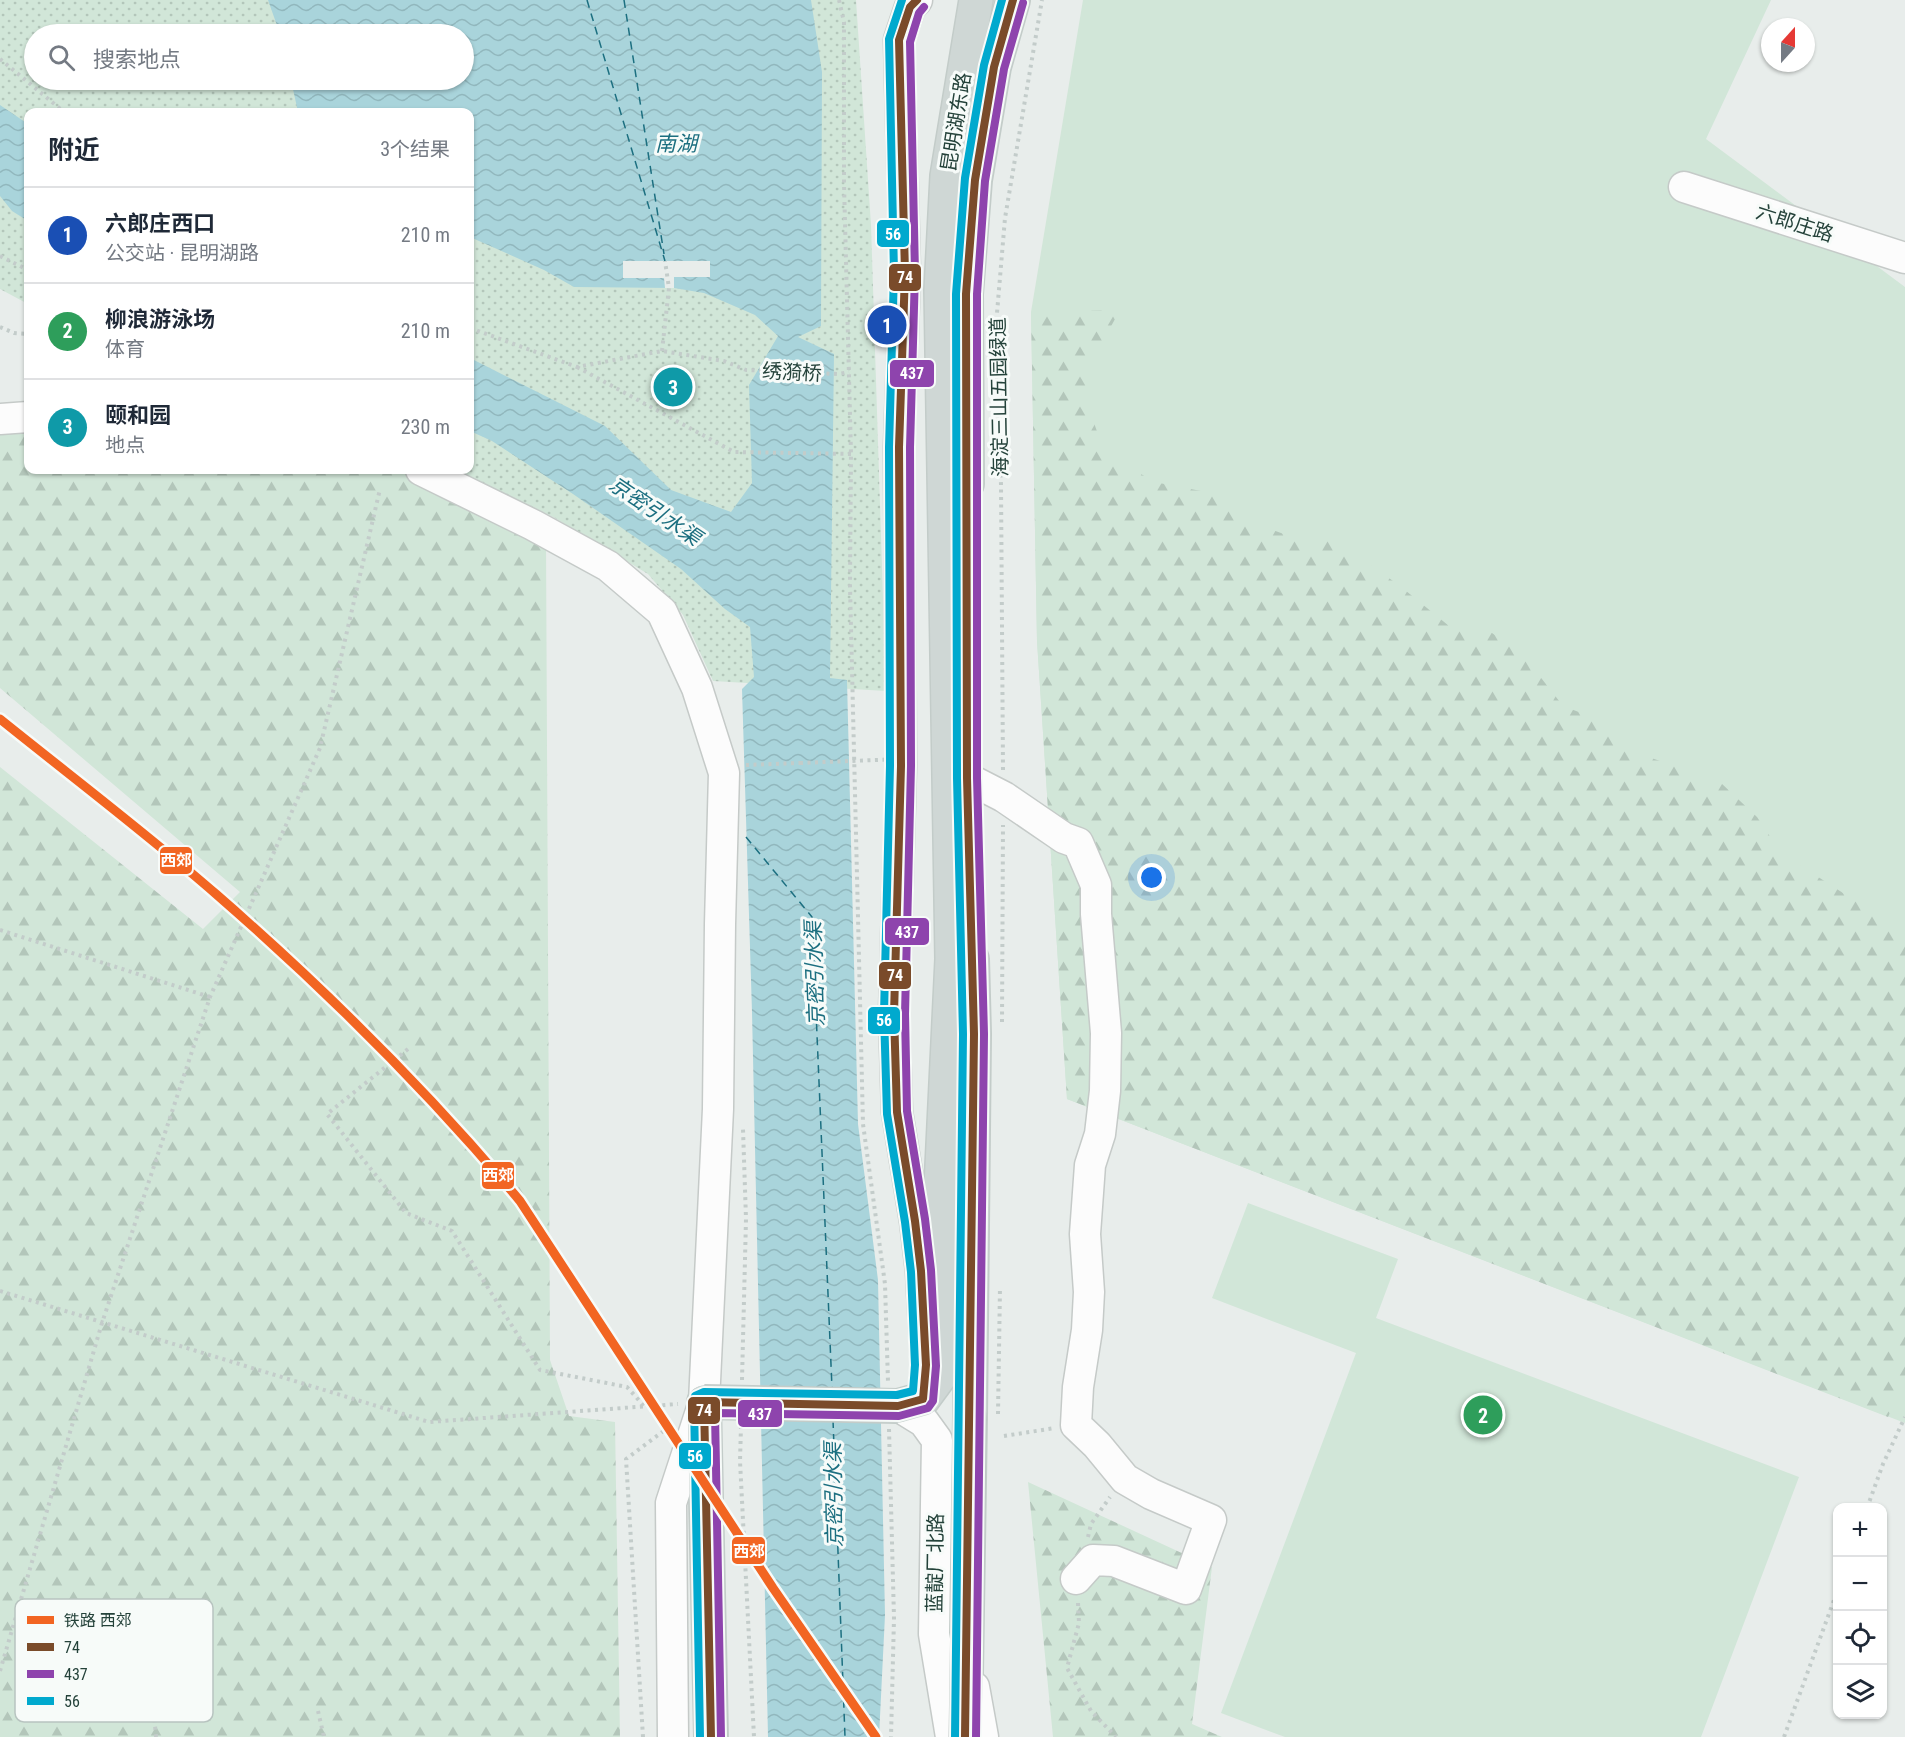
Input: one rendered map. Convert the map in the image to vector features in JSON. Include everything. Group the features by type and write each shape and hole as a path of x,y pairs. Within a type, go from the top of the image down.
{"highway":[{"path":"704,1402 711,1737"},
{"name":"蓝靛厂北路","path":"965,1737 970,1416"}],"main road":[{"name":"昆明湖东路","path":"899,1402 945,1369 940,1207 952,959 941,290 947,176 976,0"},
{"name":"昆明湖东路","path":"970,1416 974,1034 967,778 966,294 975,180 994,67 1013,0"},
{"path":"704,1402 899,1402"}],"street":[{"path":"899,1402 926,1365 921,1271 897,1112 894,1014 901,759 899,447 905,273 899,40 910,7 917,0"},
{"name":"六郎庄路","path":"1684,188 1905,258"},
{"path":"0,419 24,417"},
{"path":"429,474 533,525 608,566 662,612 697,688 724,773 718,1108 704,1402 671,1503 673,1737"},
{"path":"967,778 1004,797 1064,838 1078,843 1096,885 1096,914 1106,1033 1105,1091 1100,1134 1090,1165 1085,1234 1089,1292 1087,1330 1078,1387 1076,1425 1098,1445 1125,1479 1151,1494 1210,1520 1186,1590 1114,1561 1093,1560 1076,1579"},
{"name":"蓝靛厂北路","path":"899,1402 924,1422 936,1440 934,1634 951,1737"},
{"path":"966,1638 984,1737"}],"path":[{"path":"839,0 844,22 844,184 851,454 850,586 863,1124 899,1402 891,1737"},
{"name":"海淀三山五园绿道","path":"1004,797 1001,484 996,398 996,326 1005,218 1042,0"},
{"path":"0,59 24,79"},
{"path":"37,90 59,108"},
{"path":"0,256 24,268"},
{"path":"663,351 669,288 665,261"},
{"path":"0,327 14,333 24,334"},
{"path":"474,329 577,366 734,452 851,454"},
{"name":"绣漪桥","path":"577,366 663,351 724,361 746,370 838,374 849,372"},
{"path":"21,1599 102,1323 210,997 320,748 381,489"},
{"path":"721,765 901,759"},
{"path":"0,930 210,997"},
{"path":"408,1049 327,1114 406,1213 452,1231 540,1370 627,1387 645,1407"},
{"path":"741,1391 746,1219 743,1124"},
{"path":"0,1292 429,1422 704,1402"},
{"path":"643,1737 626,1459 704,1402"},
{"path":"741,1414 740,1461 754,1737"},
{"path":"1869,1503 1883,1464 1905,1417"},
{"path":"1004,1436 1076,1425"},
{"path":"1116,1737 1090,1711 1067,1668 1079,1623 1076,1579 1091,1524 1102,1506 1125,1479"},
{"path":"1784,1737 1833,1603"},
{"path":"0,1671 15,1620"},
{"path":"318,1711 324,1737"},
{"path":"155,1722 156,1737"}],"green space":[{"path":"0,0 856,0 871,225 886,691 713,681 683,615 648,574 555,518 464,474 474,474 474,108 24,108 24,302 0,289"},
{"path":"1083,0 1771,0 1706,139 1905,287 1905,1423 1067,1099 1037,641 1031,312"},
{"path":"1120,310 1088,368 1089,409 1104,451 1154,482 1222,495 1259,525 1303,541 1337,541 1400,586 1449,626 1492,633 1524,656 1563,706 1597,719 1646,756 1721,783 1757,817 1781,853 1905,933 1905,1380 1888,1417 1067,1099 1037,641 1031,312"},
{"path":"24,422 24,474 416,474 546,539 550,1360 569,1416 615,1422 620,1737 0,1737 0,767 203,929 240,892 0,688 0,425"},
{"path":"1248,1203 1398,1259 1376,1318 1799,1477 1701,1737 1285,1737 1221,1713 1356,1353 1212,1298"},
{"path":"1028,1482 1212,1567 1192,1724 1222,1737 1053,1737"}],"water":[{"path":"268,0 811,0 822,72 821,326 798,337 834,354 830,678 847,680 858,1124 878,1280 885,1615 879,1737 768,1737 752,1012 742,689 754,677 750,627 725,609 681,569 573,494 492,441 474,433 474,360 605,426 671,490 731,512 752,483 749,385 778,336 755,315 704,293 674,288 574,287 544,270 474,239 474,108 297,108 293,90 474,90 474,24 276,24"},
{"path":"0,105 24,121 24,218 12,211 0,196"}],"pier":[{"path":"623,261 710,261 710,277 674,277 674,288 665,288 664,278 623,278"}],"ferry route":[{"path":"587,0 665,261"},
{"path":"624,0 664,254"},
{"path":"746,837 812,917 832,1388"},
{"path":"833,1420 845,1737"}],"rail line":[{"name":"西郊","path":"0,719 163,849 257,930 412,1080 485,1160 520,1201 773,1588 876,1737"}],"transit line":[{"name":"56","path":"700,1737 695,1396 704,1392 897,1395 913,1391 915,1365 911,1272 887,1114 884,1014 890,766 889,447 894,273 889,39 902,0"},
{"name":"74","path":"711,1737 704,1402 898,1406 923,1399 926,1365 921,1271 897,1112 894,1014 901,766 899,447 905,273 899,40 910,7 917,0"},
{"name":"56","path":"955,1737 963,1034 957,778 956,294 965,178 984,65 1002,0"},
{"name":"74","path":"965,1737 974,1034 967,778 966,294 975,180 994,67 1013,0"},
{"name":"437","path":"976,1737 984,1034 977,778 977,294 985,181 1004,69 1023,3"},
{"name":"437","path":"721,1737 715,1413 899,1416 928,1408 933,1401 936,1366 931,1270 907,1111 905,1014 911,766 910,447 915,273 910,42 919,13 924,7"}],"place":[{"name":"六郎庄西口","path":"887,325"},
{"name":"颐和园","path":"673,387"},
{"name":"柳浪游泳场","path":"1483,1415"}],"water label":[{"name":"南湖","path":"676,144"},
{"name":"京密引水渠","path":"655,511"},
{"name":"京密引水渠","path":"815,974"},
{"name":"京密引水渠","path":"834,1495"}]}
